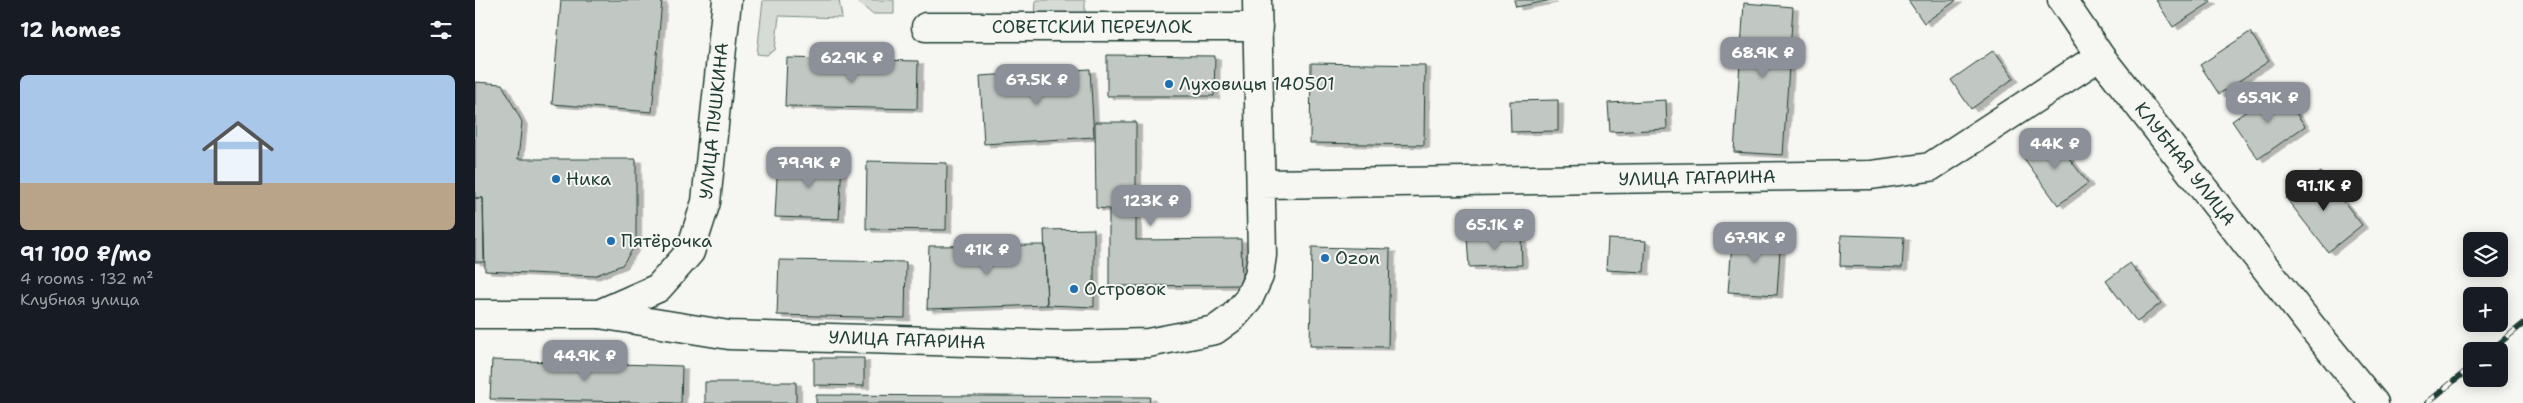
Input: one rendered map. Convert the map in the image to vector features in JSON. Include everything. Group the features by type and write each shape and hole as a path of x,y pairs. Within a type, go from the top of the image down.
{"street":[{"name":"УЛИЦА ПУШКИНА","path":"658,288 690,252 707,202 727,0"},
{"path":"1257,0 1261,184"},
{"name":"КЛУБНАЯ УЛИЦА","path":"2062,0 2101,56 2311,326 2374,403"},
{"name":"СОВЕТСКИЙ ПЕРЕУЛОК","path":"926,27 1258,27"},
{"name":"УЛИЦА ГАГАРИНА","path":"475,314 599,314 729,335 1066,345 1148,343 1215,330 1233,317 1248,300 1259,276 1262,255 1261,184 1871,175 1930,167 2101,56"},
{"name":"УЛИЦА ГАГАРИНА","path":"599,314 658,288"}],"shaded area":[{"path":"763,0 839,0 842,18 779,16 775,50 767,55 757,54"},
{"path":"856,0 894,0 894,14 872,14"},
{"path":"1036,0 1085,0 1085,16 1035,18"}],"building":[{"path":"561,0 662,0 652,112 552,104"},
{"path":"1514,0 1552,0 1516,7"},
{"path":"1908,0 1957,0 1924,23"},
{"path":"2156,0 2210,0 2211,2 2173,27"},
{"path":"1744,3 1793,7 1783,155 1734,152"},
{"path":"2250,32 2269,61 2219,94 2200,65"},
{"path":"1994,50 2014,78 1971,109 1951,80"},
{"path":"1107,55 1215,56 1214,96 1107,96"},
{"path":"787,58 918,61 917,109 785,106"},
{"path":"1311,63 1425,65 1424,145 1310,143"},
{"path":"1090,69 1094,137 984,144 980,76"},
{"name":"Ника","path":"475,82 502,84 522,122 518,159 636,159 636,244 622,265 594,276 485,271 483,198 475,198"},
{"path":"2279,89 2305,126 2258,159 2232,121"},
{"path":"1558,100 1558,131 1511,132 1510,101"},
{"path":"1666,100 1667,129 1610,132 1608,103"},
{"path":"1095,122 1136,122 1136,240 1241,239 1242,285 1109,286 1109,209 1096,208"},
{"path":"2052,136 2088,183 2058,205 2023,157"},
{"path":"778,158 842,160 839,219 775,217"},
{"path":"867,161 947,163 946,230 866,229"},
{"path":"2321,172 2362,225 2328,252 2286,198"},
{"path":"475,198 483,198 484,262 475,262"},
{"path":"1094,229 1094,307 1047,305 1044,230"},
{"path":"1733,232 1781,235 1777,295 1728,292"},
{"path":"1521,234 1522,265 1469,267 1467,237"},
{"path":"1841,235 1904,237 1902,268 1840,266"},
{"path":"1608,239 1646,241 1644,272 1606,270"},
{"path":"1045,245 1047,305 927,309 929,246"},
{"path":"1312,247 1390,249 1388,347 1310,346"},
{"path":"779,260 906,262 905,318 777,315"},
{"path":"2130,263 2161,303 2137,322 2106,281"},
{"path":"814,358 864,358 864,386 814,385"},
{"path":"492,360 682,366 681,403 490,399"},
{"path":"705,382 796,382 796,403 705,403"},
{"path":"816,395 1150,397 1149,403 816,403"}],"railway":[{"path":"2501,342 2523,324"},
{"path":"2427,403 2463,374"}],"place":[{"name":"Луховицы 140501","path":"1169,84"},
{"name":"Ника","path":"556,179"},
{"name":"Пятёрочка","path":"611,241"},
{"name":"Ozon","path":"1325,258"},
{"name":"Островок","path":"1074,289"}]}
